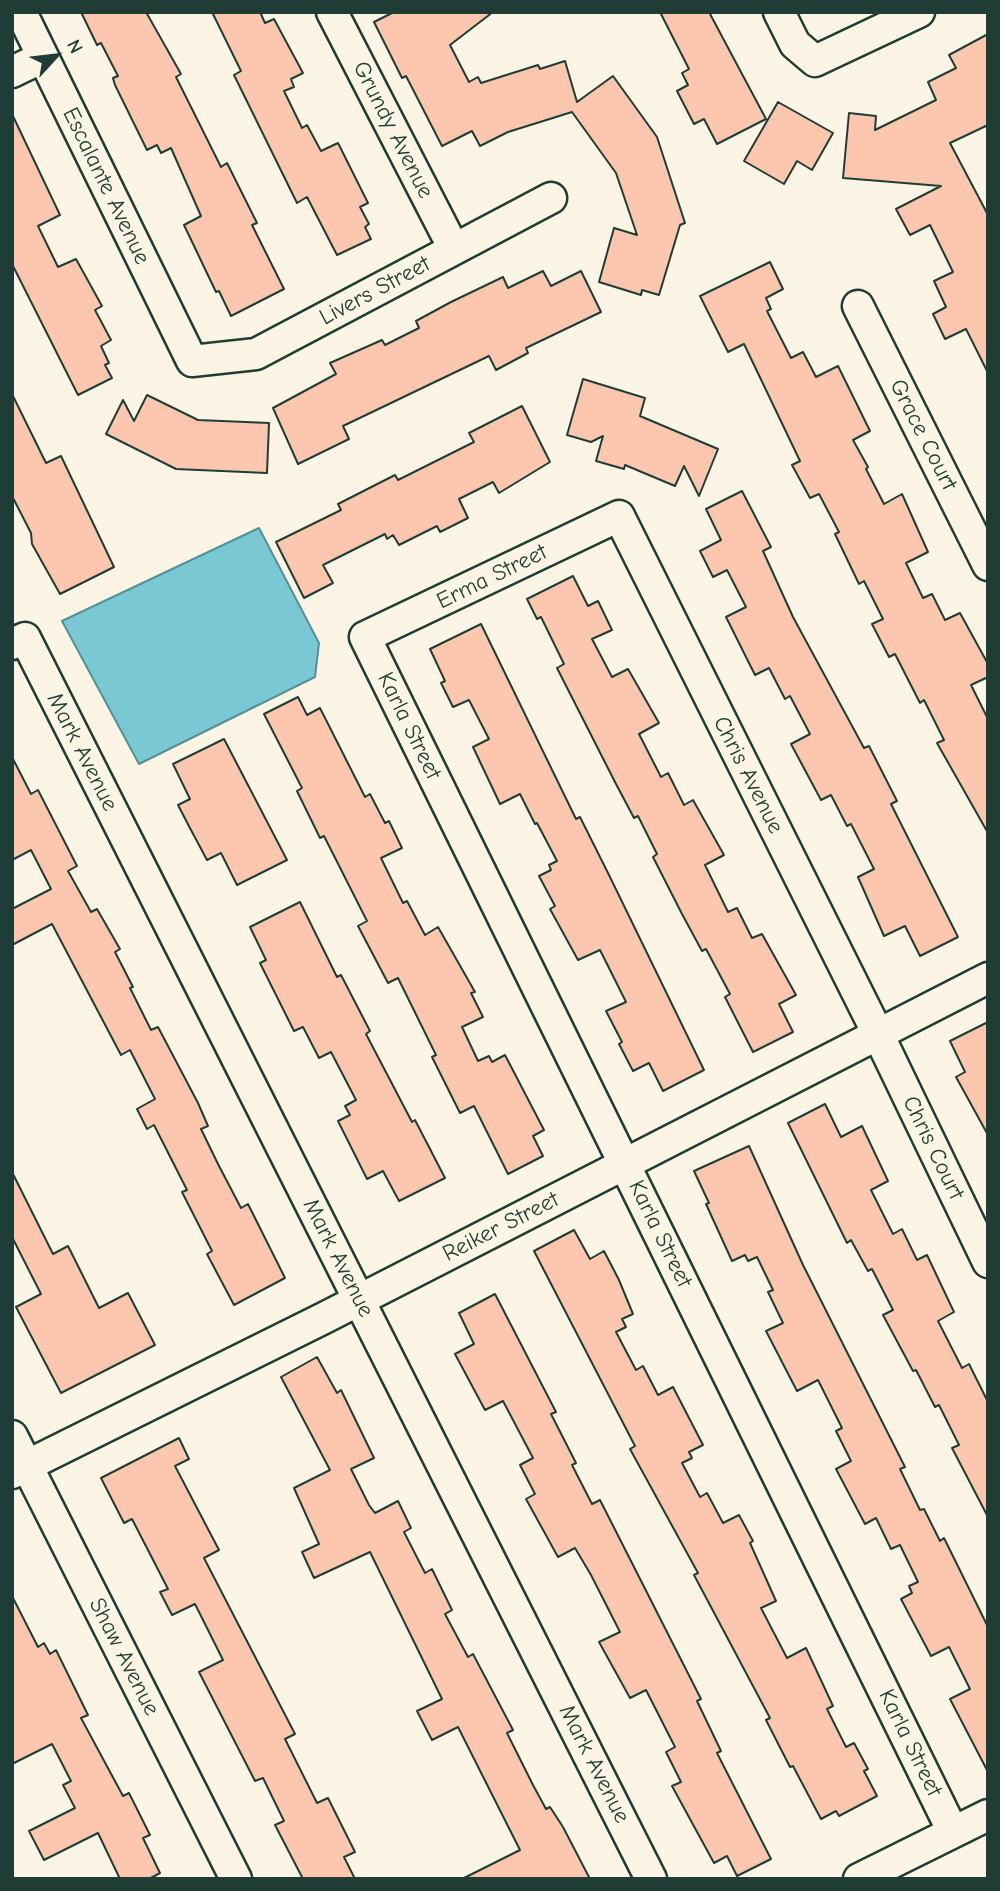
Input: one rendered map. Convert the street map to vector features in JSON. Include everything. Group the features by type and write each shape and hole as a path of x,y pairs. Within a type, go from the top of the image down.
{"street":[{"name":"Escalante Avenue","path":"21,12 192,361"},
{"name":"Grundy Avenue","path":"332,12 454,249"},
{"path":"779,12 795,44 814,61 919,12"},
{"path":"12,72 43,57"},
{"name":"Livers Street","path":"192,361 256,354 551,198"},
{"name":"Grace Court","path":"858,306 988,565"},
{"name":"Erma Street","path":"365,637 619,516"},
{"name":"Chris Avenue","path":"619,516 878,1034"},
{"name":"Karla Street","path":"365,637 953,1832"},
{"name":"Mark Avenue","path":"16,642 359,1300 651,1879"},
{"name":"Reiker Street","path":"20,1469 359,1300 988,978"},
{"name":"Chris Court","path":"878,1034 988,1262"},
{"name":"Shaw Avenue","path":"12,1436 20,1469 236,1879"},
{"path":"859,1879 988,1815"}],"water":[{"path":"259,528 319,643 315,677 139,764 62,621"}],"building":[{"path":"81,12 146,12 181,74 176,77 221,167 227,163 257,223 252,225 284,289 231,316 219,291 216,292 184,225 201,216 171,148 161,153 157,145 147,150 115,85 113,78 118,76 101,43 97,45"},
{"path":"212,12 260,12 265,23 274,19 303,73 291,79 294,87 284,91 302,128 307,125 321,151 338,143 368,203 360,207 369,224 365,227 371,239 337,255 307,197 297,203 234,75 241,71"},
{"path":"394,12 493,12 450,45 469,82 478,77 481,83 538,65 540,69 565,61 577,102 613,76 657,137 685,223 680,225 659,295 642,290 641,295 599,282 614,228 637,235 616,173 572,112 508,132 480,146 472,131 442,146 406,76 402,78 374,22"},
{"path":"660,12 709,12 766,119 717,144 704,119 694,124 677,91 688,85 682,73 689,69"},
{"path":"988,34 988,125 950,143 988,215 988,373 966,329 945,339 933,314 946,307 934,281 953,272 930,225 910,235 896,209 941,186 843,178 849,113 876,116 875,130 936,100 928,82 956,68 949,55"},
{"path":"778,102 833,133 812,170 797,161 784,184 744,161"},
{"path":"12,114 60,215 38,226 58,267 76,259 102,306 95,310 111,340 101,346 109,363 105,365 112,378 78,395 12,264"},
{"path":"770,262 783,289 766,298 771,309 767,311 791,358 803,352 816,377 838,366 870,431 853,440 868,467 866,469 884,504 902,494 928,552 906,563 923,598 932,594 945,620 960,613 988,664 988,677 971,685 988,719 988,833 937,743 944,740 924,700 920,703 895,654 889,657 872,624 883,619 864,581 859,584 835,534 839,532 819,494 810,498 792,465 800,461 744,344 728,352 700,296"},
{"path":"543,271 551,286 581,271 601,312 526,348 528,353 496,370 489,356 343,426 349,439 298,464 273,408 336,374 330,363 382,340 385,345 419,328 416,321 503,277 508,288"},
{"path":"583,379 645,398 640,416 718,449 699,496 684,466 675,486 625,465 624,469 596,461 603,436 591,442 567,435"},
{"path":"12,394 46,463 61,456 114,567 60,594 32,544 31,533 12,496"},
{"path":"147,395 198,420 269,423 267,473 176,469 106,434 123,400 134,421"},
{"path":"522,406 550,462 499,493 493,482 459,499 468,518 440,532 437,526 399,545 393,535 387,539 385,534 323,565 333,583 304,598 276,542 341,510 338,504 395,475 398,480 474,442 469,433"},
{"path":"742,491 771,547 763,551 793,617 864,748 869,746 897,801 891,804 958,937 920,956 905,926 884,936 858,877 874,869 851,824 847,826 831,795 821,800 791,744 810,734 790,696 785,699 769,668 755,675 726,617 746,607 727,570 713,577 700,551 721,540 706,509"},
{"path":"573,576 588,606 598,601 612,630 592,639 612,677 628,669 659,723 639,734 661,777 668,773 684,805 693,800 724,855 705,865 728,912 737,908 752,938 762,934 796,995 779,1004 793,1032 753,1052 725,997 730,994 706,949 702,951 682,914 653,857 657,854 638,816 634,818 557,668 564,664 541,617 537,619 527,599"},
{"path":"481,624 576,819 580,817 704,1070 663,1091 649,1063 633,1071 619,1044 622,1042 606,1011 626,1002 600,950 578,960 550,909 555,906 539,876 551,870 549,865 557,861 537,823 535,824 520,794 500,804 473,747 489,739 469,700 453,707 441,683 445,681 430,649"},
{"path":"298,697 307,715 320,708 365,797 370,794 385,823 389,821 402,848 381,858 403,903 407,901 425,935 438,927 475,992 471,993 483,1017 462,1027 478,1061 489,1056 492,1062 505,1055 544,1130 533,1136 543,1156 508,1174 474,1106 460,1113 432,1057 436,1055 398,978 388,983 358,926 367,921 324,836 320,838 297,791 302,788 264,714"},
{"path":"224,739 287,860 237,885 221,853 207,860 191,830 178,805 190,799 173,764"},
{"path":"12,757 31,794 38,790 77,866 68,871 91,912 97,909 120,949 115,952 151,1030 158,1027 198,1103 208,1126 201,1129 218,1164 241,1208 248,1204 285,1278 234,1305 207,1254 212,1251 182,1192 187,1190 154,1125 147,1129 137,1109 155,1099 130,1050 121,1055 52,924 12,945 12,909 51,889 31,850 12,860"},
{"path":"300,902 337,977 341,975 370,1031 366,1034 412,1122 415,1120 445,1178 399,1201 383,1171 367,1179 338,1121 350,1115 345,1106 356,1100 331,1052 319,1058 303,1027 294,1031 260,963 266,960 250,927"},
{"path":"988,1022 988,1135 956,1077 965,1072 950,1041"},
{"path":"825,1104 841,1137 862,1126 888,1181 871,1190 893,1234 902,1229 917,1260 927,1255 954,1312 938,1321 962,1368 969,1364 988,1402 988,1517 952,1448 959,1445 939,1405 935,1407 883,1315 893,1310 872,1269 868,1271 851,1240 847,1243 788,1123"},
{"path":"749,1146 803,1265 905,1467 900,1469 920,1510 924,1509 940,1541 944,1538 988,1627 988,1772 950,1699 970,1689 949,1647 931,1656 901,1599 912,1593 909,1586 918,1582 900,1545 891,1549 876,1518 865,1524 836,1469 851,1461 836,1431 842,1428 818,1380 797,1391 766,1331 783,1323 768,1292 773,1290 757,1257 748,1261 745,1255 732,1261 706,1204 709,1203 694,1171"},
{"path":"12,1172 53,1254 68,1246 99,1308 128,1293 155,1345 61,1393 16,1307 41,1294 12,1237"},
{"path":"574,1230 590,1259 604,1251 619,1280 633,1314 622,1319 626,1327 616,1332 636,1370 643,1366 658,1395 673,1387 703,1445 689,1452 692,1458 682,1463 700,1497 707,1493 723,1523 739,1515 753,1541 750,1543 776,1601 761,1608 787,1658 806,1648 833,1706 827,1709 846,1747 854,1743 868,1769 864,1771 877,1796 839,1816 836,1811 821,1819 793,1766 790,1767 766,1720 770,1718 694,1575 698,1573 630,1449 635,1446 534,1251"},
{"path":"495,1294 556,1412 551,1414 576,1463 572,1465 592,1504 600,1500 701,1699 697,1701 721,1751 717,1753 771,1859 737,1876 727,1856 714,1863 672,1786 681,1782 666,1752 675,1747 646,1690 630,1698 599,1642 620,1632 591,1575 575,1548 558,1557 526,1499 535,1494 520,1465 533,1458 503,1401 485,1410 455,1354 474,1344 459,1313"},
{"path":"317,1357 337,1393 341,1390 374,1458 351,1469 369,1505 375,1513 398,1501 411,1528 404,1532 425,1573 432,1569 452,1610 445,1614 468,1657 473,1654 513,1730 507,1733 533,1785 546,1809 550,1807 563,1827 590,1879 462,1879 520,1850 458,1727 432,1740 417,1711 442,1699 370,1552 314,1578 302,1552 319,1544 294,1488 330,1470 281,1377"},
{"path":"179,1438 189,1459 175,1466 219,1550 204,1558 295,1734 285,1739 317,1803 328,1798 355,1852 344,1857 355,1879 303,1879 275,1825 284,1821 263,1778 255,1781 199,1672 223,1660 195,1604 172,1615 160,1592 168,1589 132,1519 124,1523 101,1478"},
{"path":"12,1596 38,1647 44,1643 50,1654 56,1650 88,1715 81,1718 123,1796 129,1793 150,1835 143,1838 160,1873 149,1879 120,1879 98,1833 44,1860 29,1831 75,1808 63,1785 71,1781 52,1744 12,1764"}]}
